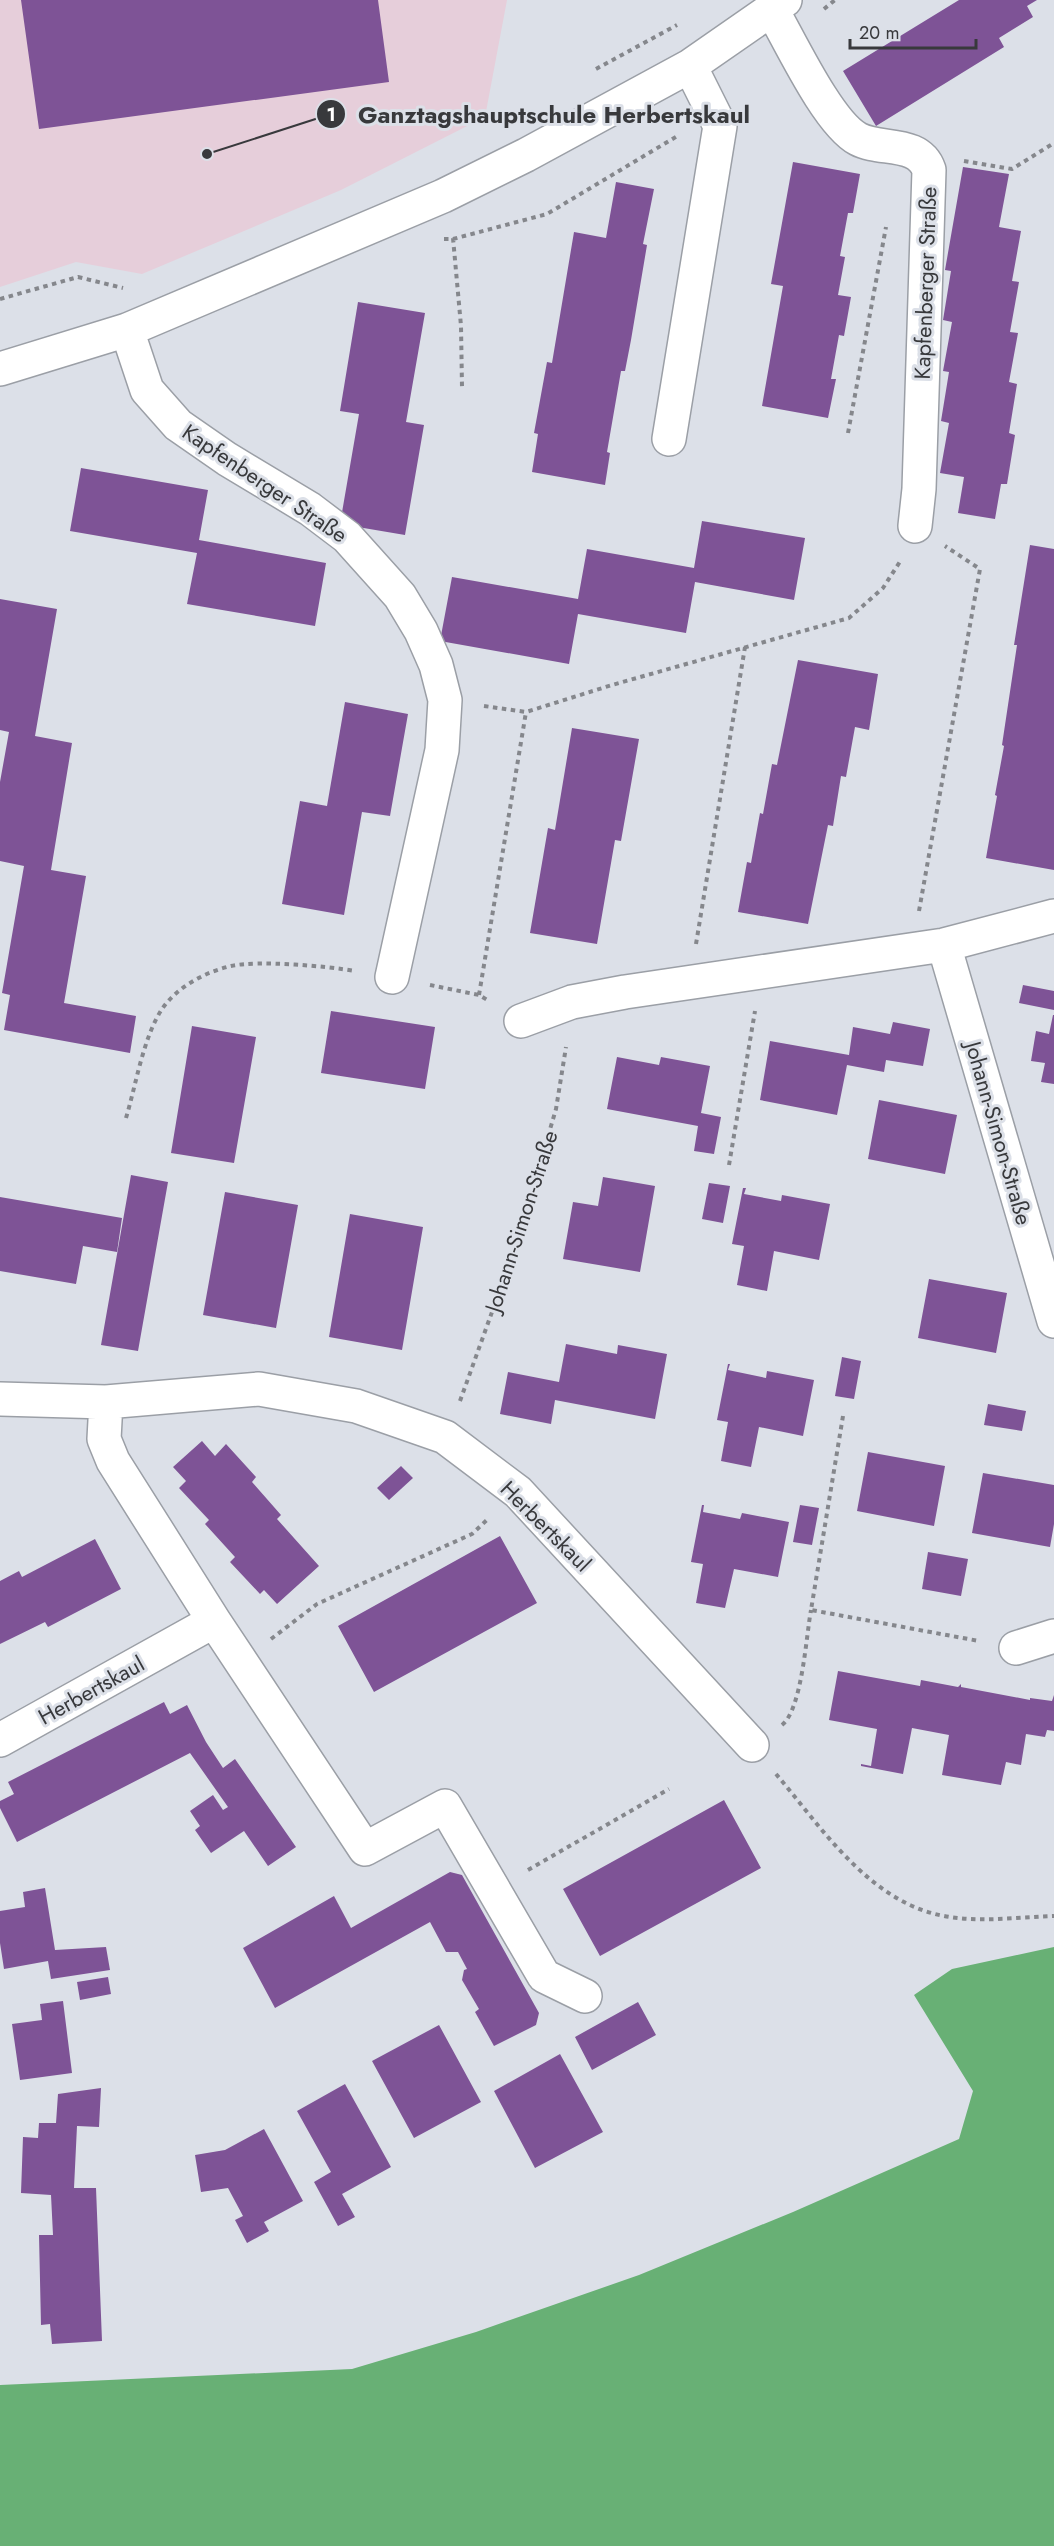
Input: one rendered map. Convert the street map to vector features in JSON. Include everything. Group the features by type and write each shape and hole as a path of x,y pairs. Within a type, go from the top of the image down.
{"street":[{"name":"Kapfenberger Straße","path":"0,369 127,330 443,196 526,155 690,66 779,5 817,89 845,129 857,138 873,145 914,152 926,160 929,170 919,489 915,526"},
{"path":"669,440 720,126 690,66"},
{"name":"Kapfenberger Straße","path":"127,330 147,390 178,425 227,459 310,509 347,537 400,596 421,631 436,665 445,700 442,750 392,977"},
{"path":"521,1021 572,1002 944,945 1054,916"},
{"name":"Johann-Simon-Straße","path":"944,945 1054,1321"},
{"name":"Herbertskaul","path":"0,1399 106,1402 259,1389 356,1406 444,1437 518,1492 752,1745"},
{"path":"106,1402 104,1439 113,1461 214,1621 365,1848 445,1806 544,1976 585,1996"},
{"name":"Herbertskaul","path":"0,1740 214,1621"},
{"path":"1016,1648 1054,1636"}],"path":[{"path":"586,75 680,23"},
{"path":"926,160 936,157 1012,169 1054,143"},
{"path":"443,196 453,239 461,326 462,387"},
{"path":"848,433 888,217"},
{"path":"0,299 78,278 129,289"},
{"path":"445,700 526,712 612,685 849,618 883,588 909,549 915,526 980,569 912,950"},
{"path":"689,983 745,647"},
{"path":"479,995 526,712"},
{"path":"126,1118 152,1030 162,1009 178,990 199,978 231,966 263,964 338,968 392,977 479,995 521,1021"},
{"path":"729,1165 762,972"},
{"name":"Johann-Simon-Straße","path":"474,1366 515,1248 556,1109 572,1002"},
{"path":"843,1416 794,1711 789,1720 752,1745 855,1866 899,1901 943,1916 979,1919 1054,1916"},
{"path":"242,1661 317,1604 472,1534 518,1492"},
{"path":"811,1610 1016,1648"},
{"path":"493,1889 669,1789"}],"shaded area":[{"path":"0,0 507,0 485,117 341,190 142,274 76,262 0,287"}],"green space":[{"path":"1054,1947 1054,2546 0,2546 0,2385 352,2369 476,2332 639,2275 793,2212 959,2139 973,2091 914,1995 952,1969"}],"building":[{"path":"21,0 378,0 389,82 39,129"},
{"path":"959,0 1037,0 1027,6 1033,17 999,38 1004,47 876,126 843,71"},
{"path":"793,162 860,174 853,213 848,213 840,256 845,257 838,295 851,297 844,336 839,335 831,379 836,379 828,418 762,406 783,286 771,284"},
{"path":"963,167 1009,174 999,227 1021,231 1012,281 1019,282 1010,332 1018,333 1009,382 1017,384 1009,433 1015,435 1007,484 1001,484 995,519 958,513 964,477 940,473 949,423 941,421 949,372 943,371 952,322 943,320 951,271 945,270"},
{"path":"616,182 654,189 643,244 647,245 631,340 625,371 621,371 607,452 610,453 605,485 532,472 538,434 534,433 547,362 552,363 574,232 606,238"},
{"path":"358,302 425,313 406,422 424,425 405,535 340,524 359,414 340,411"},
{"path":"81,468 208,490 199,540 326,563 315,626 187,604 197,553 70,531"},
{"path":"702,521 805,538 794,600 695,582 686,633 578,614 569,664 440,641 452,577 578,599 587,549 694,568"},
{"path":"1030,545 1054,549 1054,870 986,858 997,796 995,795 1017,645 1014,645"},
{"path":"0,599 57,609 35,736 72,743 51,870 86,876 64,1003 136,1016 130,1053 4,1030 10,995 2,993 24,866 0,861 0,782 9,732 0,730"},
{"path":"798,660 878,674 869,730 855,727 846,777 841,776 833,826 828,825 808,924 738,912 747,862 751,863 760,813 763,814 772,764 777,765"},
{"path":"345,702 408,714 390,816 362,812 344,915 282,904 300,801 327,806"},
{"path":"572,728 639,739 621,841 615,840 597,944 530,933 548,828 555,830"},
{"path":"1023,985 1054,991 1054,1010 1019,1003"},
{"path":"331,1011 435,1027 425,1089 321,1073"},
{"path":"1053,1015 1054,1084 1041,1082 1045,1063 1031,1061 1036,1031 1049,1034"},
{"path":"893,1022 930,1029 923,1066 886,1060 884,1072 847,1065 837,1115 760,1100 770,1041 849,1055 853,1027 890,1034"},
{"path":"192,1026 256,1037 234,1163 171,1153"},
{"path":"617,1057 659,1065 661,1057 710,1066 701,1113 721,1117 714,1154 694,1151 698,1126 607,1109"},
{"path":"879,1100 957,1115 945,1174 868,1159"},
{"path":"131,1175 168,1182 138,1351 101,1345"},
{"path":"603,1177 655,1186 640,1272 563,1259 573,1202 598,1206"},
{"path":"709,1183 730,1186 723,1223 702,1219"},
{"path":"743,1188 746,1188 744,1194 781,1201 782,1195 830,1204 819,1260 774,1251 767,1291 737,1285 744,1246 732,1244"},
{"path":"225,1192 298,1205 276,1328 203,1315"},
{"path":"0,1197 122,1218 117,1252 83,1246 76,1284 0,1271"},
{"path":"350,1214 423,1227 402,1350 329,1337"},
{"path":"929,1279 1007,1293 996,1353 918,1338"},
{"path":"566,1344 617,1354 618,1345 667,1354 655,1419 555,1400 551,1424 500,1414 508,1372 559,1382"},
{"path":"842,1357 861,1361 854,1399 835,1396"},
{"path":"728,1364 730,1364 728,1370 766,1378 767,1371 814,1380 803,1436 759,1427 751,1467 721,1461 728,1422 717,1420"},
{"path":"988,1404 1026,1411 1022,1431 984,1425"},
{"path":"202,1441 215,1456 226,1444 256,1477 252,1482 281,1515 277,1519 319,1566 277,1604 264,1590 260,1594 230,1562 235,1557 205,1524 209,1520 179,1488 186,1481 173,1467"},
{"path":"868,1452 945,1466 934,1526 857,1511"},
{"path":"401,1466 413,1478 389,1500 377,1488"},
{"path":"983,1473 1054,1485 1054,1524 1050,1547 972,1533"},
{"path":"702,1505 704,1505 703,1512 740,1519 742,1513 789,1522 778,1577 734,1569 725,1608 696,1603 703,1564 691,1562"},
{"path":"800,1505 819,1508 812,1545 793,1542"},
{"path":"500,1536 537,1603 374,1692 338,1626"},
{"path":"95,1539 121,1589 48,1627 45,1622 0,1644 0,1581 19,1571 22,1577"},
{"path":"928,1552 968,1559 961,1596 922,1589"},
{"path":"838,1671 920,1686 921,1680 958,1687 961,1684 961,1687 1030,1700 1030,1698 1052,1701 1054,1695 1054,1731 1047,1730 1045,1737 1026,1734 1021,1765 1006,1762 1001,1785 942,1775 949,1735 912,1728 903,1774 861,1766 861,1764 871,1766 877,1729 829,1720"},
{"path":"164,1702 170,1714 187,1705 206,1742 223,1768 235,1759 296,1847 268,1866 244,1831 211,1853 195,1830 200,1826 190,1811 213,1795 223,1810 228,1807 190,1753 17,1842 0,1808 0,1801 14,1794 8,1782"},
{"path":"724,1800 761,1868 600,1956 563,1889"},
{"path":"450,1872 462,1875 539,2013 536,2025 494,2046 475,2012 479,2009 462,1980 464,1970 467,1969 458,1952 446,1952 430,1922 275,2008 243,1948 334,1896 351,1928"},
{"path":"45,1888 55,1950 106,1947 110,1970 51,1979 48,1961 4,1969 0,1943 0,1911 25,1907 23,1892"},
{"path":"108,1977 111,1994 80,2000 77,1982"},
{"path":"63,2001 72,2073 20,2080 12,2024 42,2020 40,2004"},
{"path":"638,2002 656,2035 592,2070 575,2037"},
{"path":"439,2025 481,2102 414,2138 372,2061"},
{"path":"560,2054 603,2132 535,2168 494,2091"},
{"path":"345,2084 391,2167 342,2194 355,2217 338,2226 314,2182 331,2172 297,2111"},
{"path":"101,2088 99,2127 77,2126 74,2188 96,2188 102,2341 52,2344 50,2324 41,2325 39,2235 53,2235 51,2195 21,2193 23,2137 38,2138 39,2123 56,2123 58,2094"},
{"path":"264,2129 303,2201 264,2222 269,2231 247,2243 235,2220 243,2216 228,2188 201,2192 195,2155 225,2150"}],"place":[{"name":"Ganztagshauptschule Herbertskaul","path":"207,154"}]}
